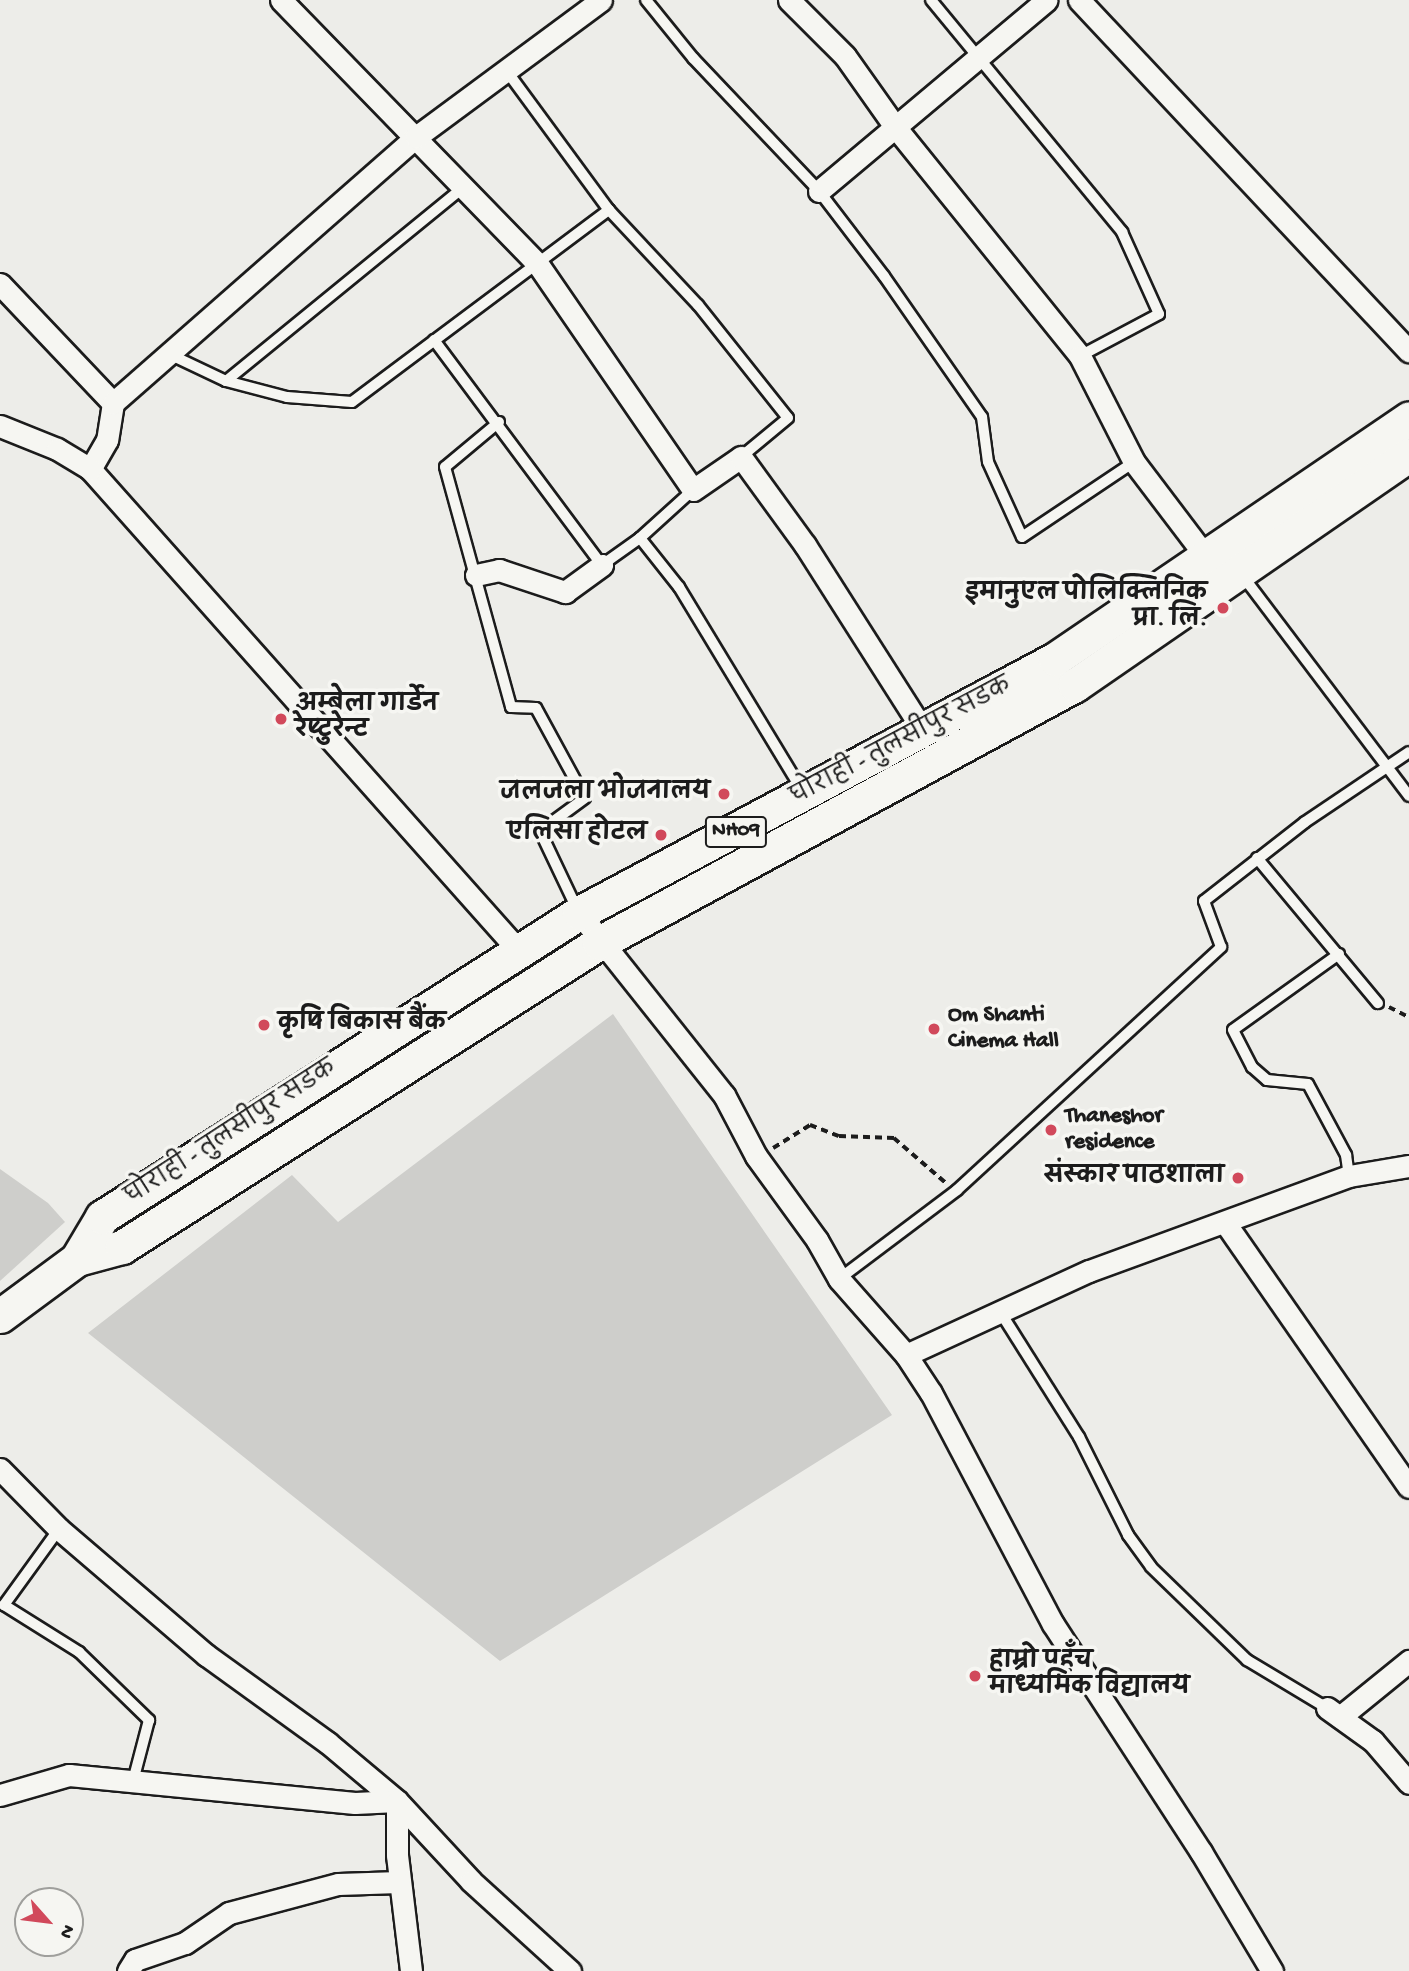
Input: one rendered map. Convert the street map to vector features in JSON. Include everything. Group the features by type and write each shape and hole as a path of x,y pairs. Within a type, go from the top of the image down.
{"main road":[{"name":"घोराही - तुलसीपुर सडक","path":"0,1316 77,1259 121,1247 599,943 1075,685 1189,589 1207,558 1409,418"},
{"name":"घोराही - तुलसीपुर सडक","path":"77,1259 103,1217 579,913 805,796 1189,589 1240,572 1409,455"}],"street":[{"path":"90,469 107,440 113,402 416,137 601,0"},
{"path":"789,0 845,56 896,128 1080,356 1134,463 1207,558"},
{"path":"819,191 1047,0"},
{"path":"1079,0 1409,351"},
{"path":"288,2 416,137 466,185 537,263 693,490 741,457 805,545 924,732"},
{"path":"0,284 113,402"},
{"path":"0,426 90,469 519,951"},
{"path":"476,575 499,570 565,592 602,565"},
{"path":"579,913 599,943 724,1095 756,1156 817,1240 839,1279 906,1355 931,1393 1054,1624 1201,1852 1272,1971"},
{"path":"906,1355 999,1310 1089,1271 1226,1224 1349,1176 1409,1166"},
{"path":"1226,1224 1409,1487"},
{"path":"0,1469 59,1529 206,1655 328,1743 397,1801 471,1881 570,1971"},
{"path":"1409,1661 1333,1713 1373,1741 1409,1783"},
{"path":"0,1795 69,1775 355,1803 397,1801"},
{"path":"397,1801 399,1882 411,1971"},
{"path":"128,1971 135,1960 185,1943 229,1913 338,1884 399,1882"}],"lane":[{"path":"646,0 693,58 819,191 982,418 988,462 1022,537 1134,463"},
{"path":"931,0 1122,232 1159,314 1080,356"},
{"path":"506,70 609,210 698,305 788,418 741,457"},
{"path":"226,381 466,185"},
{"path":"168,354 226,381 287,397 352,401 609,210"},
{"path":"434,340 499,422 602,565 640,538 693,490"},
{"path":"499,422 445,467 510,707 537,708 586,798 540,831 579,913"},
{"path":"640,538 679,587 805,796"},
{"path":"1240,572 1409,796"},
{"path":"839,1279 957,1190 1221,947 1204,901 1257,858 1409,752"},
{"path":"1257,858 1378,1003"},
{"path":"1339,954 1233,1031 1252,1067 1267,1080 1308,1084 1346,1155 1349,1176"},
{"path":"999,1310 1079,1437 1145,1560 1247,1660 1333,1713"},
{"path":"59,1529 2,1603 79,1652 149,1720 133,1782"}],"path":[{"path":"1378,1003 1409,1017"},
{"path":"756,1156 810,1125 839,1136 894,1138 957,1190"}],"shaded area":[{"path":"613,1014 892,1415 500,1661 88,1333 292,1175 338,1222"},
{"path":"0,1169 48,1203 65,1222 0,1281"}],"place":[{"name":"इमानुएल पोलिक्लिनिक प्रा. लि.","path":"1223,608"},
{"name":"अम्ब्रेला गार्डेन रेष्टुरेन्ट","path":"281,719"},
{"name":"जलजला भोजनालय","path":"724,794"},
{"name":"एलिसा होटल","path":"661,835"},
{"name":"कृषि बिकास बैंक","path":"264,1025"},
{"name":"Om Shanti Cinema Hall","path":"934,1029"},
{"name":"Thaneshor residence","path":"1051,1130"},
{"name":"संस्कार पाठशाला","path":"1238,1178"},
{"name":"हाम्रो पहुँच माध्यमिक विद्यालय","path":"975,1676"}]}
